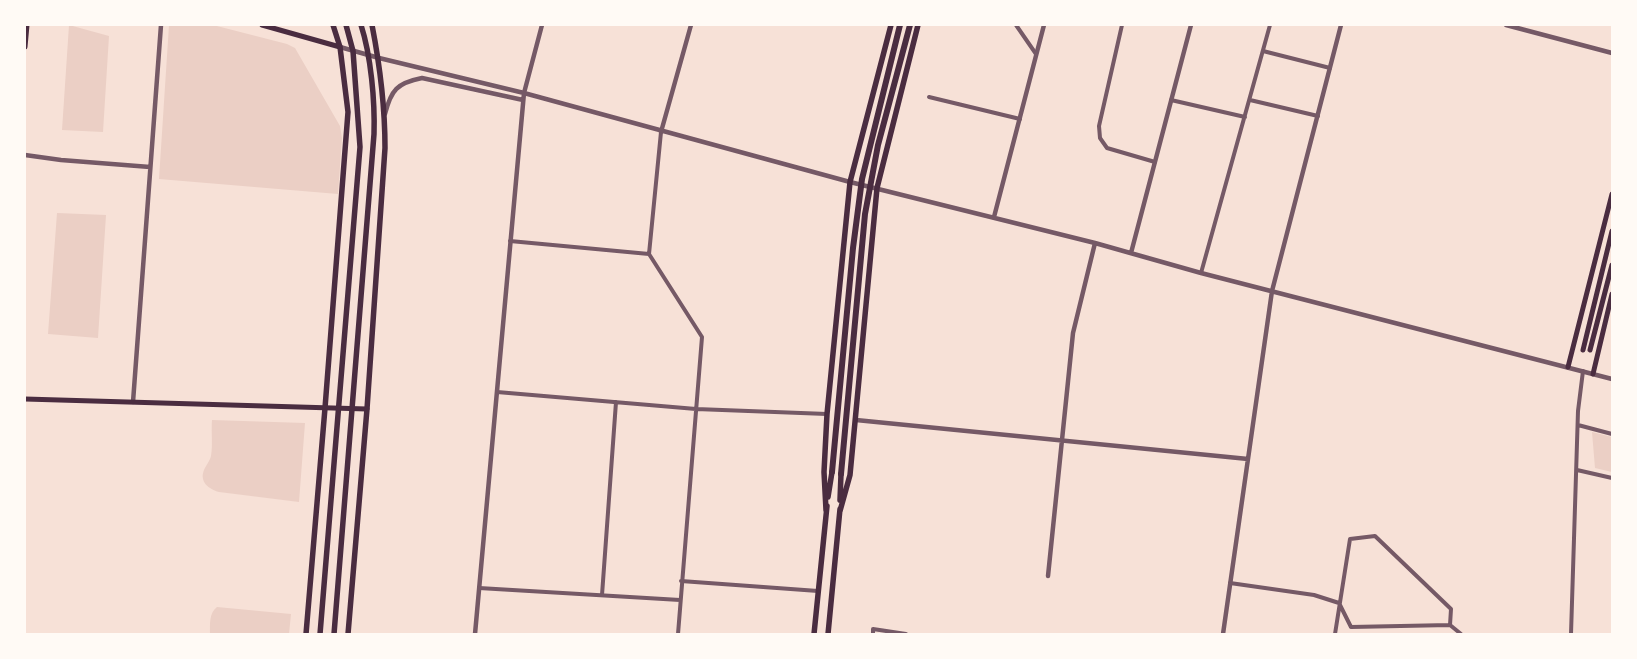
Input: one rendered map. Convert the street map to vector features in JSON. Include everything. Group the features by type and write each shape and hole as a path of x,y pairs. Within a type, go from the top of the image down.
{"highway":[{"path":"832,472 859,196 869,144 900,25"},
{"path":"841,474 865,214 878,145 910,25"}],"main road":[{"path":"25,47 27,25"},
{"path":"262,25 340,46"},
{"path":"306,634 348,112 340,46 333,25"},
{"path":"320,634 360,147 354,51 346,25"},
{"path":"334,634 374,129 368,55 361,25"},
{"path":"348,634 367,409 385,148 385,116 379,58 372,25"},
{"path":"826,510 824,472 827,414 850,182 891,25"},
{"path":"840,511 850,475 877,188 918,25"},
{"path":"1568,367 1612,194"},
{"path":"1583,350 1612,231"},
{"path":"1590,350 1612,265"},
{"path":"1593,374 1612,294"},
{"path":"25,399 367,409"},
{"path":"814,634 826,510 832,472"},
{"path":"828,634 840,511 841,474"}],"street":[{"path":"134,402 161,25"},
{"path":"475,634 523,100 542,25"},
{"path":"678,634 702,337 649,254 661,132 691,25"},
{"path":"1016,25 1037,54"},
{"path":"994,217 1044,25"},
{"path":"1122,25 1099,126 1100,138 1107,148 1155,162"},
{"path":"1131,253 1191,25"},
{"path":"1201,272 1270,25"},
{"path":"1223,634 1272,291 1341,25"},
{"path":"1506,25 1612,53"},
{"path":"340,46 379,58 524,93 661,132 850,182 1095,243 1612,379"},
{"path":"1263,51 1330,68"},
{"path":"385,116 389,98 395,90 401,85 422,78 523,100"},
{"path":"929,97 1020,120"},
{"path":"1171,100 1245,117"},
{"path":"1250,100 1318,116"},
{"path":"25,155 61,160 150,167"},
{"path":"510,241 649,254"},
{"path":"1048,576 1072,333 1095,243"},
{"path":"1571,634 1578,411 1583,371"},
{"path":"497,392 696,409 827,414"},
{"path":"602,595 616,402"},
{"path":"856,420 1248,459"},
{"path":"1578,425 1612,434"},
{"path":"1577,470 1612,478"},
{"path":"1335,634 1350,540 1375,536 1451,609 1450,625"},
{"path":"681,581 818,591"},
{"path":"1230,583 1314,595 1339,603 1351,627 1450,625 1461,634"},
{"path":"479,588 680,600"},
{"path":"873,634 873,629 906,634"}],"shaded area":[{"path":"69,25 109,36 103,132 62,130"},
{"path":"169,25 213,25 287,44 295,48 340,126 342,138 338,194 159,179"},
{"path":"57,213 106,215 98,338 48,334"},
{"path":"212,420 305,423 299,502 219,492 206,484 203,474 211,456"},
{"path":"1592,432 1612,437 1612,472 1595,468"},
{"path":"217,607 291,614 289,634 210,634 211,616"}]}
